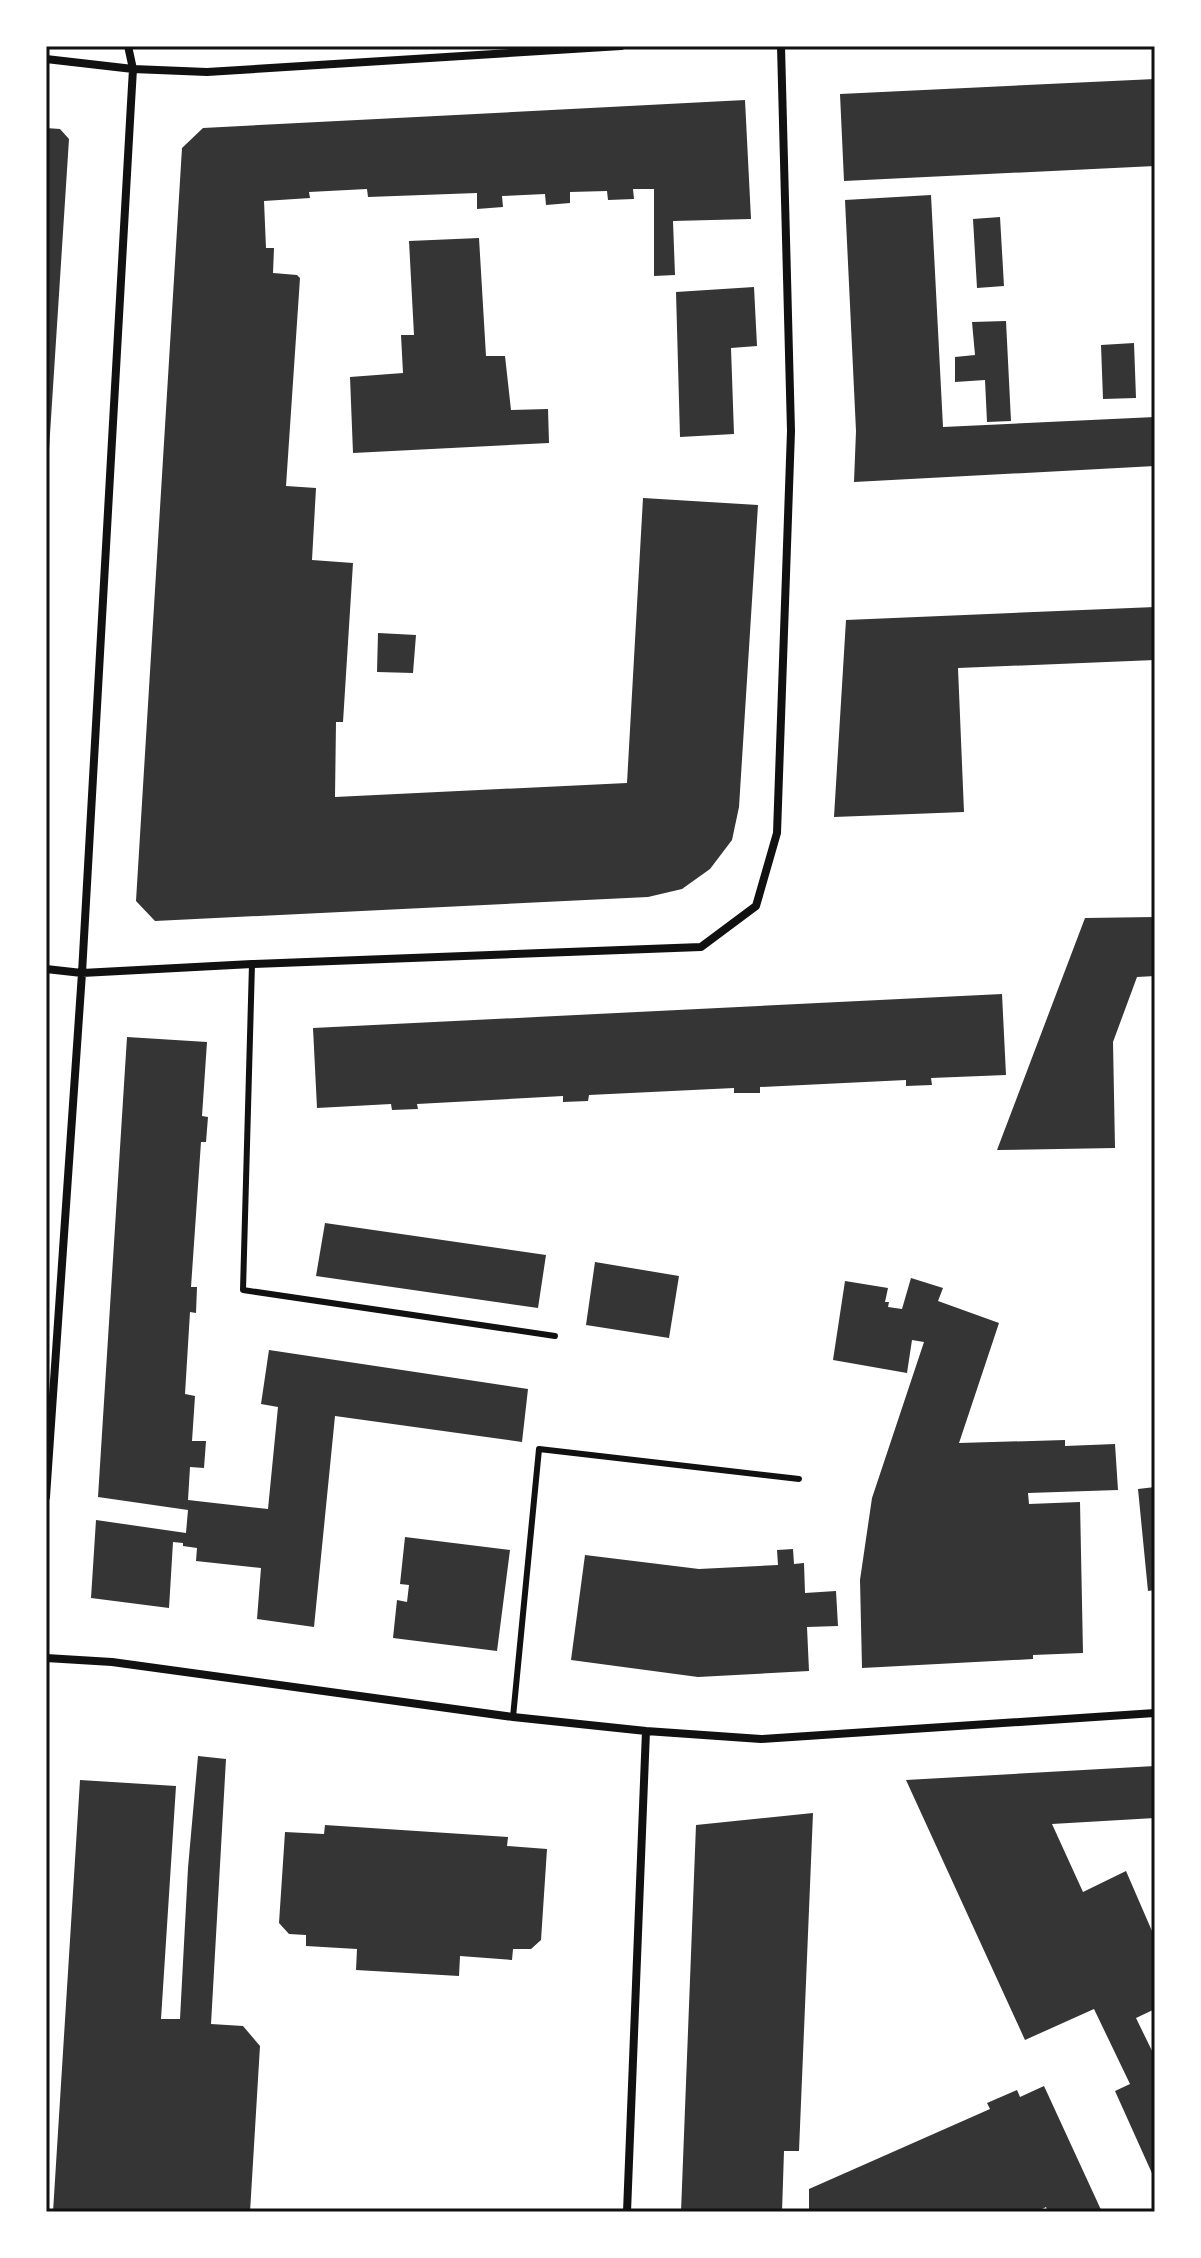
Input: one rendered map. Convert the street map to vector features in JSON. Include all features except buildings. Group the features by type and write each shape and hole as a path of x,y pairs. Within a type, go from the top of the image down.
{"street":[{"path":"46,1497 82,973 133,69 128,46"},
{"path":"46,59 133,69 207,72 621,46"},
{"path":"46,969 82,973 701,947 756,906 777,833 791,431 781,46"},
{"path":"46,1658 112,1662 513,1717 761,1739 1155,1713"},
{"path":"627,2212 646,1731"}],"lane":[{"path":"252,964 243,1290 555,1336"},
{"path":"513,1717 539,1449 799,1479"}]}
